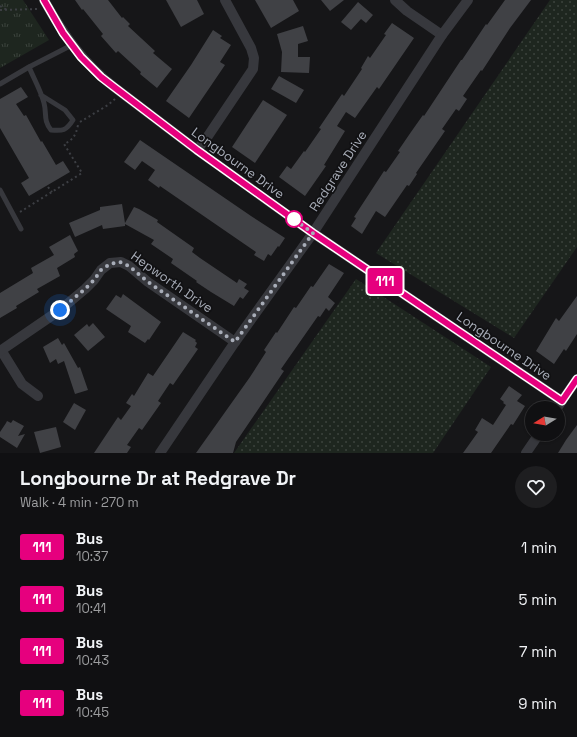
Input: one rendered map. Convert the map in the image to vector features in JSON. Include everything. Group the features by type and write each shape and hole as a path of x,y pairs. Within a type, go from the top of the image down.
{"street":[{"path":"197,150 253,69 254,58 251,48 225,0"},
{"path":"395,0 407,12 442,35"},
{"name":"Redgrave Drive","path":"160,453 235,342 313,233 442,35 468,0"},
{"name":"Longbourne Drive","path":"46,4 63,33 81,57 101,77 121,93 197,150 313,233 555,401"},
{"name":"Hepworth Drive","path":"1,351 60,310 85,289 101,270 110,264 120,262 129,266 148,282 235,342"},
{"path":"1,351 22,384 38,396"},
{"path":"561,401 577,378"},
{"path":"526,453 534,441"}],"lane":[{"path":"0,84 72,45"},
{"path":"29,67 44,104 46,124 51,130 62,131 68,128 72,120 65,110 41,95"},
{"path":"0,79 12,77"},
{"path":"0,190 21,228"}],"path":[{"path":"0,10 46,4"},
{"path":"0,6 8,10"},
{"path":"14,216 82,172 64,144 71,140 76,133 79,122 108,105 121,93"},
{"path":"48,187 52,192"}],"green space":[{"path":"0,0 23,0 49,40 0,68"},
{"path":"550,0 577,0 577,247 514,338 376,253"},
{"path":"356,279 491,367 433,453 234,453"}],"building":[{"path":"75,0 108,0 122,18 123,17 130,24 128,26 155,51 153,53 172,69 157,88 140,74 141,72 118,51 116,53 101,36 103,34"},
{"path":"166,0 197,0 204,14 181,27"},
{"path":"255,0 293,0 299,11 271,28"},
{"path":"321,0 344,0 330,11"},
{"path":"505,0 531,0 463,96 467,99 459,111 456,109 442,129 445,131 416,173 417,174 409,186 407,185 385,217 376,211 362,234 351,226 356,218 354,217 384,171 386,172 400,152 398,151 423,115 424,116 486,24 487,25"},
{"path":"358,2 373,15 366,23 361,19 351,30 341,22"},
{"path":"392,23 414,38 379,89 377,87 355,118 346,112 337,126 345,131 324,165 326,166 305,196 279,177 287,166 291,169 304,151 305,152 321,129 319,128 342,94 344,96 362,69 361,68 368,56 370,58 386,35 384,34"},
{"path":"303,26 308,41 298,44 298,57 310,57 309,73 281,72 282,52 277,34"},
{"path":"213,30 222,36 220,38 231,45 220,62 225,65 189,118 166,101"},
{"path":"279,76 304,90 296,103 271,89"},
{"path":"21,87 28,97 16,104 24,116 26,115 56,165 63,161 70,172 29,196 21,183 29,178 0,128 0,99"},
{"path":"263,100 287,115 255,163 232,147"},
{"path":"140,140 285,238 279,247 278,246 271,256 268,254 264,261 254,255 256,252 160,186 159,188 148,180 155,170 142,161 135,170 124,162"},
{"path":"122,204 125,223 134,207 139,209 158,220 157,222 194,248 192,252 200,258 237,283 239,279 247,284 244,288 249,291 243,299 240,297 234,306 196,282 197,281 171,263 173,259 151,244 154,240 125,224 125,226 103,229 102,225 75,237 69,223 100,210 100,207"},
{"path":"70,235 78,251 74,254 75,257 57,268 60,276 37,289 39,292 0,318 0,293 33,273 31,268 54,255 49,247"},
{"path":"329,264 344,273 328,297 335,303 329,311 326,308 320,317 318,316 281,369 284,371 236,442 233,453 196,453 250,377 266,352 264,350 276,332 277,333 294,307 296,308 311,286 313,287"},
{"path":"123,294 161,322 149,340 148,339 145,343 128,332 131,326 106,309 116,295 121,298"},
{"path":"577,296 577,334 566,351 564,349 554,364 536,351 556,318 559,321"},
{"path":"93,323 105,337 88,351 74,335 87,324 89,327"},
{"path":"183,332 196,340 195,341 197,343 195,347 198,349 173,385 170,383 158,401 161,403 142,430 139,428 127,445 131,447 127,453 94,453 118,417 121,420 131,406 126,403 132,394 134,396 148,373 153,376"},
{"path":"58,338 62,345 64,343 78,368 80,367 88,390 75,394 64,361 58,364 56,359 50,363 43,347"},
{"path":"509,386 522,395 517,401 525,406 513,425 511,424 491,453 463,453 478,432 475,430 482,418 493,425 506,405 500,399"},
{"path":"74,403 86,410 75,430 63,422"},
{"path":"13,420 24,426 18,436 25,434 17,448 0,437 0,432 7,421 11,423"},
{"path":"577,425 577,453 558,453 566,440"},
{"path":"56,427 61,447 40,453 34,432"}],"bus line":[{"name":"111","path":"44,0 63,33 81,57 101,77 197,150 313,233 562,401 577,379"}],"route":[{"path":"60,310 85,289 101,270 110,264 120,262 129,266 148,282 235,342 313,233 288,215 294,219"}]}
